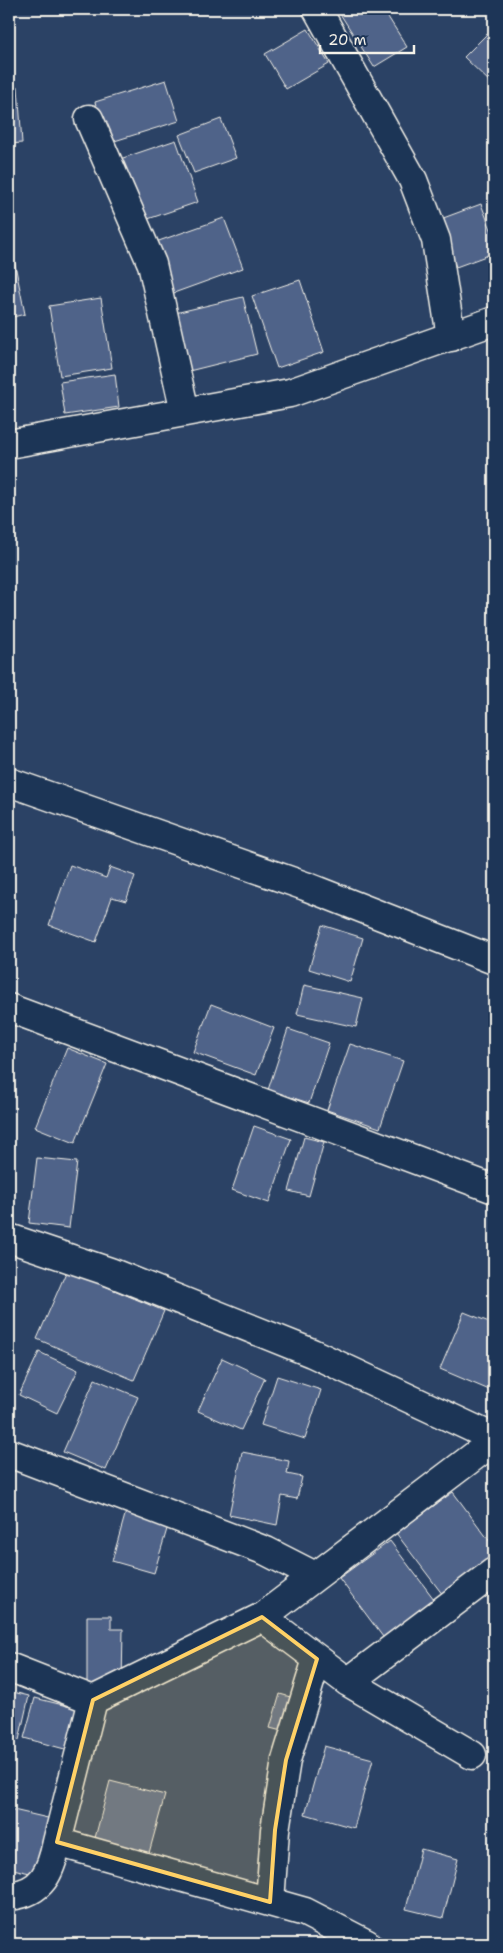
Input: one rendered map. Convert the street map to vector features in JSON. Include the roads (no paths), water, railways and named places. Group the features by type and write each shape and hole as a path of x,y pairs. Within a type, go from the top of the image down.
{"street":[{"path":"317,9 413,180 436,240 451,337"},
{"path":"89,118 152,264 185,412"},
{"path":"9,444 290,393 494,321"},
{"path":"9,782 305,886 494,960"},
{"path":"9,1008 494,1189"},
{"path":"9,1238 110,1272 312,1353 494,1440 262,1617 93,1700 9,1667"},
{"path":"9,1453 266,1551 315,1576"},
{"path":"348,1682 494,1572"},
{"path":"262,1617 348,1682 472,1755"},
{"path":"270,1902 275,1830 286,1760 317,1659"},
{"path":"9,1896 31,1889 44,1880 52,1865 93,1700"},
{"path":"57,1842 305,1912 367,1944"}]}
